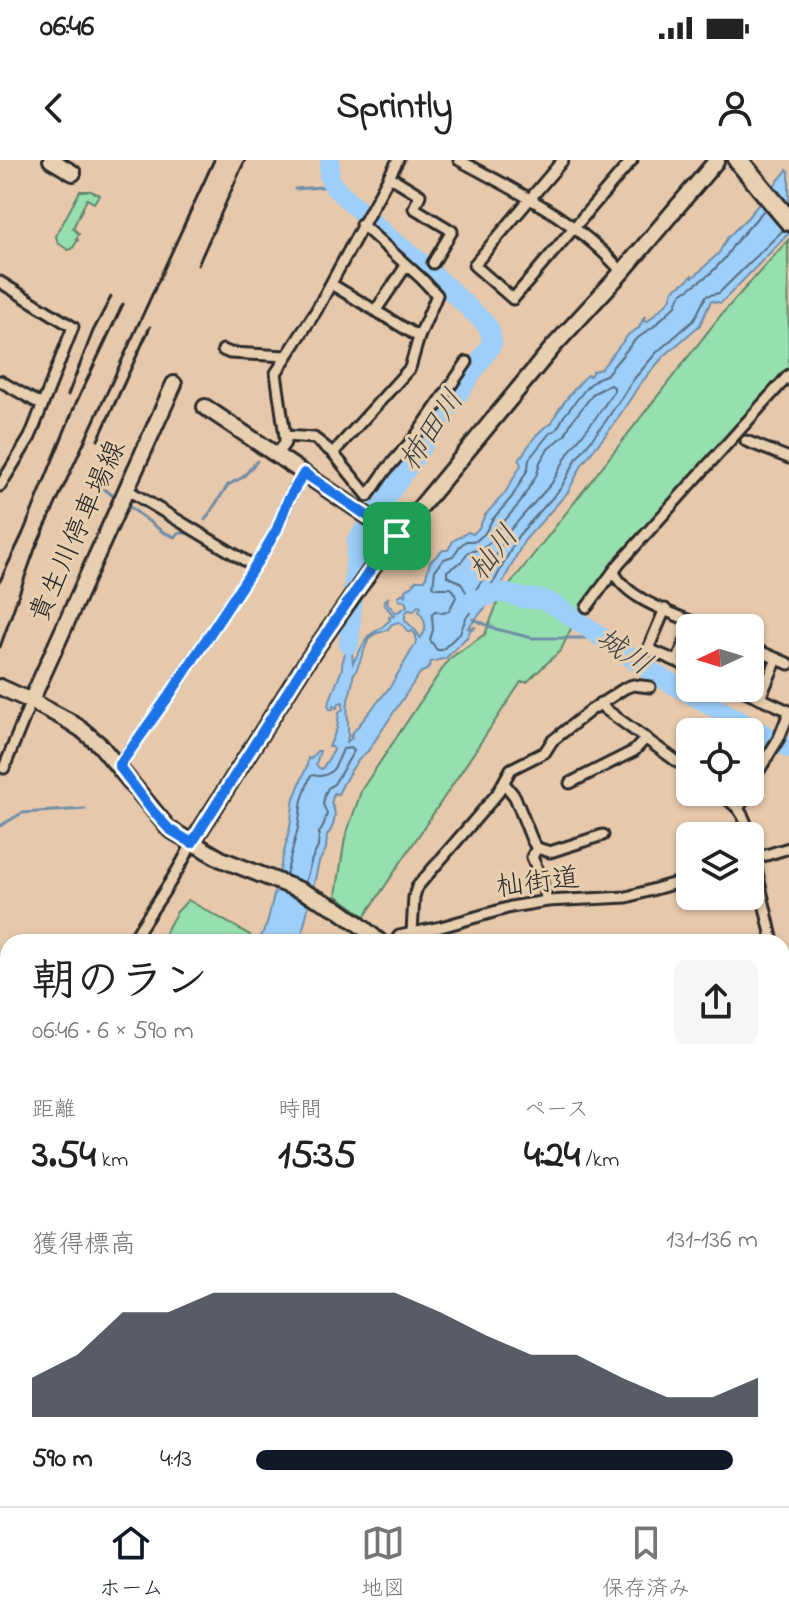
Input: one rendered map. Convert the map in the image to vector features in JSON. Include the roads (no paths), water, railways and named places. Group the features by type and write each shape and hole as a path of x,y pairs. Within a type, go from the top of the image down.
{"highway":[{"path":"739,160 789,221"}],"street":[{"path":"51,160 73,173"},
{"path":"387,160 390,175 420,195 414,208 452,231 433,263"},
{"path":"277,454 285,443 285,436 276,373 331,284 398,160"},
{"path":"459,160 473,164 575,227 622,272"},
{"path":"563,160 474,265 513,299 632,160"},
{"path":"137,934 198,846 307,661 368,573 553,347 622,272 717,160"},
{"path":"333,453 410,368 437,295 406,266 365,218"},
{"path":"376,310 406,266"},
{"path":"0,282 73,327 30,437 0,486"},
{"path":"331,284 419,337"},
{"path":"223,350 286,356"},
{"path":"285,436 314,438 333,453 368,496 415,437 467,362"},
{"path":"587,607 614,572 789,375"},
{"path":"0,381 42,405"},
{"name":"貴生川停車場線","path":"31,701 174,384"},
{"path":"205,407 397,536"},
{"path":"746,441 789,458"},
{"path":"119,766 254,566 277,529 288,500 304,473"},
{"path":"126,489 254,566"},
{"path":"614,572 620,583 633,593 676,616"},
{"path":"665,609 648,649 676,661"},
{"path":"764,653 789,664"},
{"path":"764,689 777,659"},
{"path":"412,933 417,887 504,783 507,773 545,752 552,741 600,703 633,685 650,687"},
{"path":"0,687 81,729 119,766 169,829 236,866 336,908 371,934"},
{"path":"764,700 789,712 778,740 764,762"},
{"path":"4,768 31,701"},
{"path":"600,703 676,760"},
{"path":"570,783 634,751 646,738"},
{"path":"778,740 789,742"},
{"path":"504,783 515,797 537,848 550,852 603,835"},
{"path":"736,806 746,822"},
{"path":"537,848 532,857 547,901"},
{"path":"764,856 789,848"},
{"name":"杣街道","path":"408,934 491,911 547,901 627,897 676,883"},
{"path":"764,908 771,934"}],"water":[{"name":"杣川","path":"789,171 789,233 721,303 711,301 700,325 663,357 640,384 612,427 583,463 568,492 524,541 502,584 468,628 476,627 446,658 431,662 428,669 420,673 338,794 334,793 331,804 334,820 319,862 302,934 262,934 290,827 294,798 308,758 320,751 316,764 322,769 334,750 329,747 343,702 336,708 333,705 333,709 328,705 342,669 352,615 353,663 368,636 394,616 384,604 385,600 388,598 387,603 396,613 407,606 398,596 404,593 405,597 405,590 416,580 425,580 430,562 443,550 448,550 453,541 468,532 473,534 479,528 485,515 505,493 529,445 541,430 551,424 577,386 587,375 601,369 629,334 639,328 644,317 647,322 670,300 673,290 696,275 719,253 727,238","holes":["421,607 419,611 425,624 420,638 405,620 405,614 408,610","398,622 416,635 416,643 390,687 347,742 353,675 369,638 387,630 392,624"]}],"waterway":[{"name":"柿田川","path":"330,160 329,177 335,188 484,322 490,330 492,344 357,541 349,644"},
{"path":"295,189 333,183"},
{"path":"205,520 228,485 243,477 257,461"},
{"path":"92,479 117,499"},
{"path":"127,505 163,532 175,537 178,533 188,533"},
{"name":"柿田川","path":"356,529 362,534"},
{"name":"城川","path":"469,602 500,592 544,600 658,676 789,748"},
{"path":"473,619 496,629 532,638 602,638"},
{"path":"0,826 22,813 85,809"}],"railway":[{"path":"0,647 35,549 214,160"},
{"path":"198,265 245,160"},
{"path":"68,395 93,331 111,297"},
{"path":"0,581 76,403 123,304"},
{"path":"98,440 150,327"}]}
